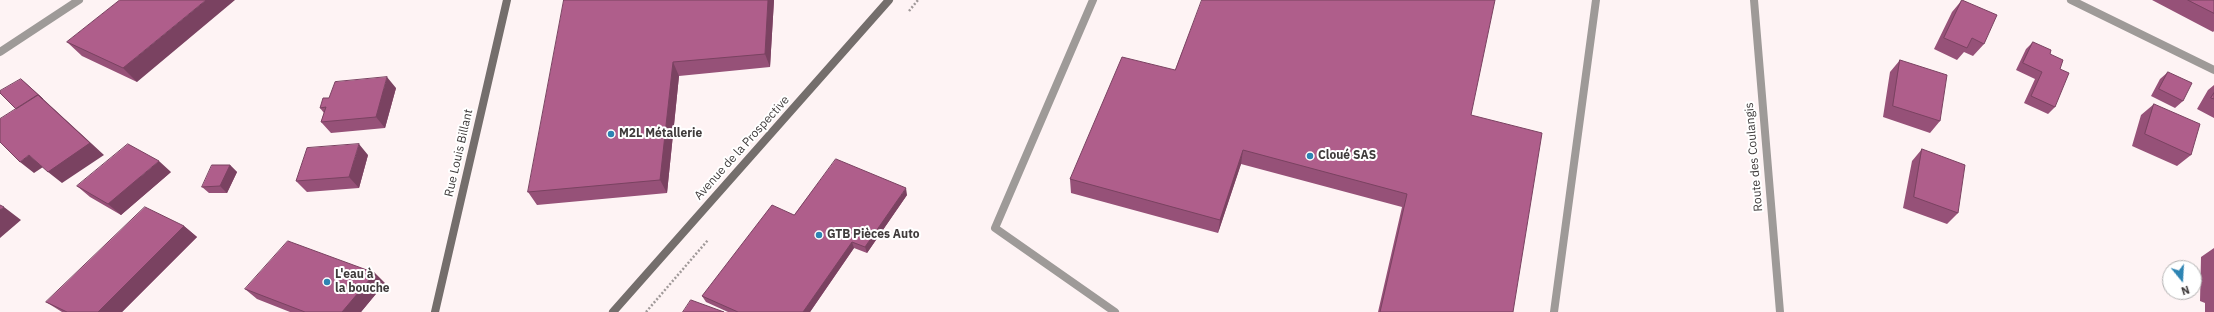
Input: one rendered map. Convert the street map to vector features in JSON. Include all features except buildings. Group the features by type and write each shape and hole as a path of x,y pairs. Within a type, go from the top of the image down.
{"main road":[{"name":"Rue Louis Billant","path":"435,312 507,0"},
{"name":"Avenue de la Prospective","path":"613,312 889,0"}],"street":[{"path":"0,52 79,0"},
{"path":"1093,0 995,228 1115,312"},
{"path":"1554,312 1596,0"},
{"name":"Route des Coulangis","path":"1754,0 1780,312"},
{"path":"2072,0 2214,70"}],"place":[{"name":"M2L Métallerie","path":"611,134"},
{"name":"Cloué SAS","path":"1310,156"},
{"name":"GTB Pièces Auto","path":"819,235"},
{"name":"L'eau à la bouche","path":"327,282"}]}
